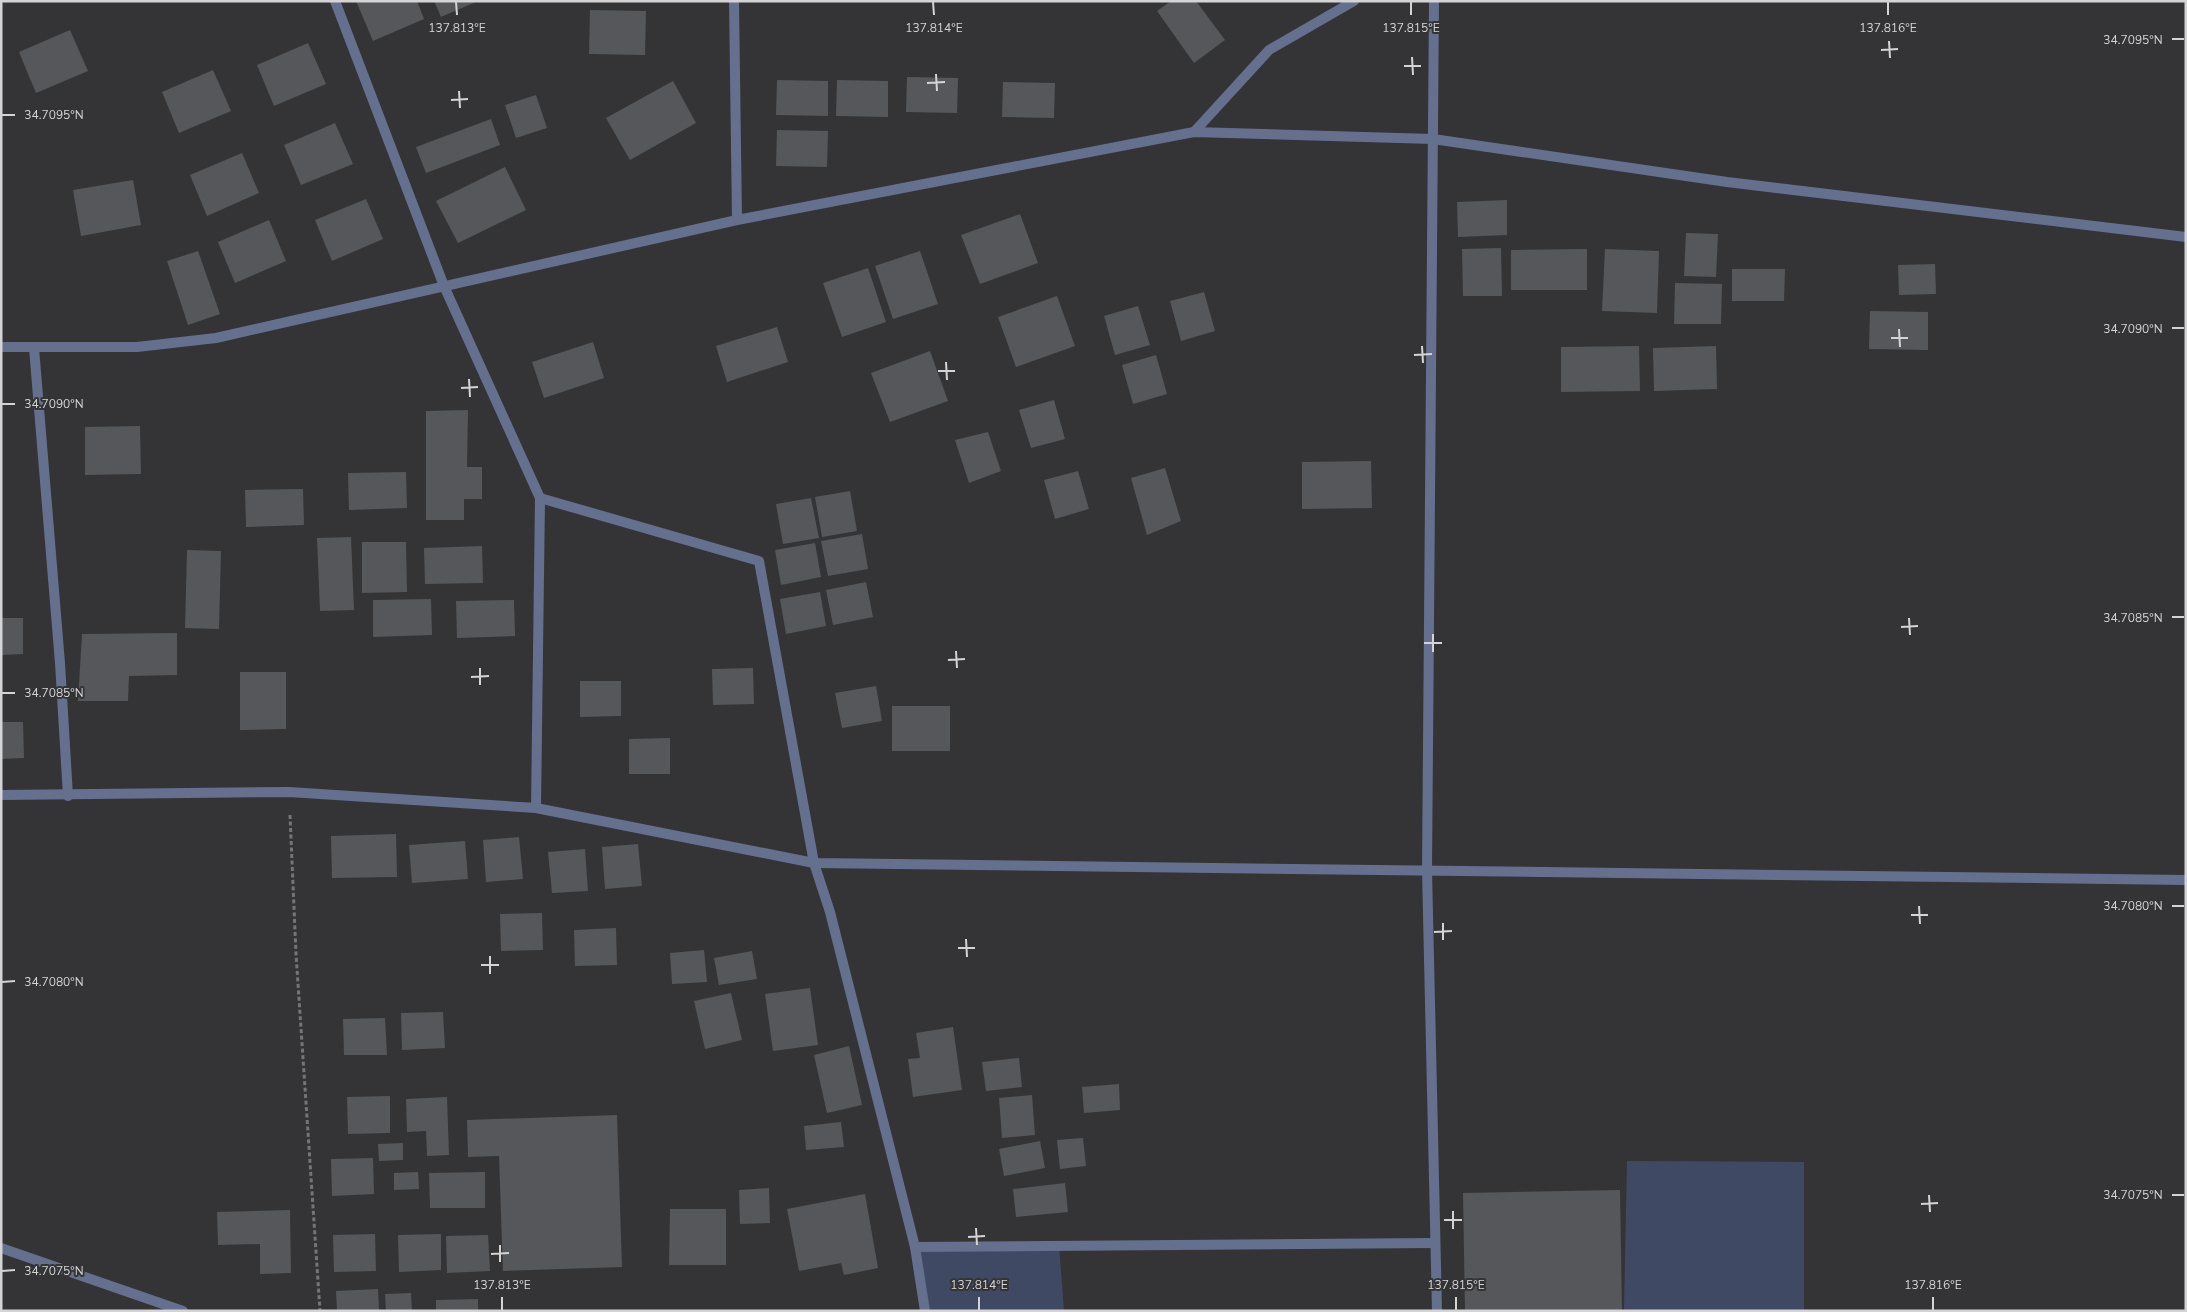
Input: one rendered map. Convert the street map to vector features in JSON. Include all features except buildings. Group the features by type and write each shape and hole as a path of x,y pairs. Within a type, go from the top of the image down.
{"street":[{"path":"335,1 444,286 540,498 536,808"},
{"path":"734,1 737,220"},
{"path":"1194,132 1269,50 1354,1"},
{"path":"1434,1 1426,870 1437,1311"},
{"path":"1,347 137,347 216,338 737,220 1194,132 1433,139 1727,182 2186,238"},
{"path":"34,348 60,663 68,796"},
{"path":"540,498 759,561 814,863 830,912 915,1247 925,1311"},
{"path":"1,795 68,796 289,792 536,808 814,863 2186,880"},
{"path":"915,1247 1435,1243"},
{"path":"1,1248 182,1311"}],"path":[{"path":"289,792 296,954 320,1311"}],"shaded area":[{"path":"1627,1161 1804,1162 1804,1311 1624,1311"},
{"path":"1059,1245 1064,1311 922,1311 915,1247"}]}
